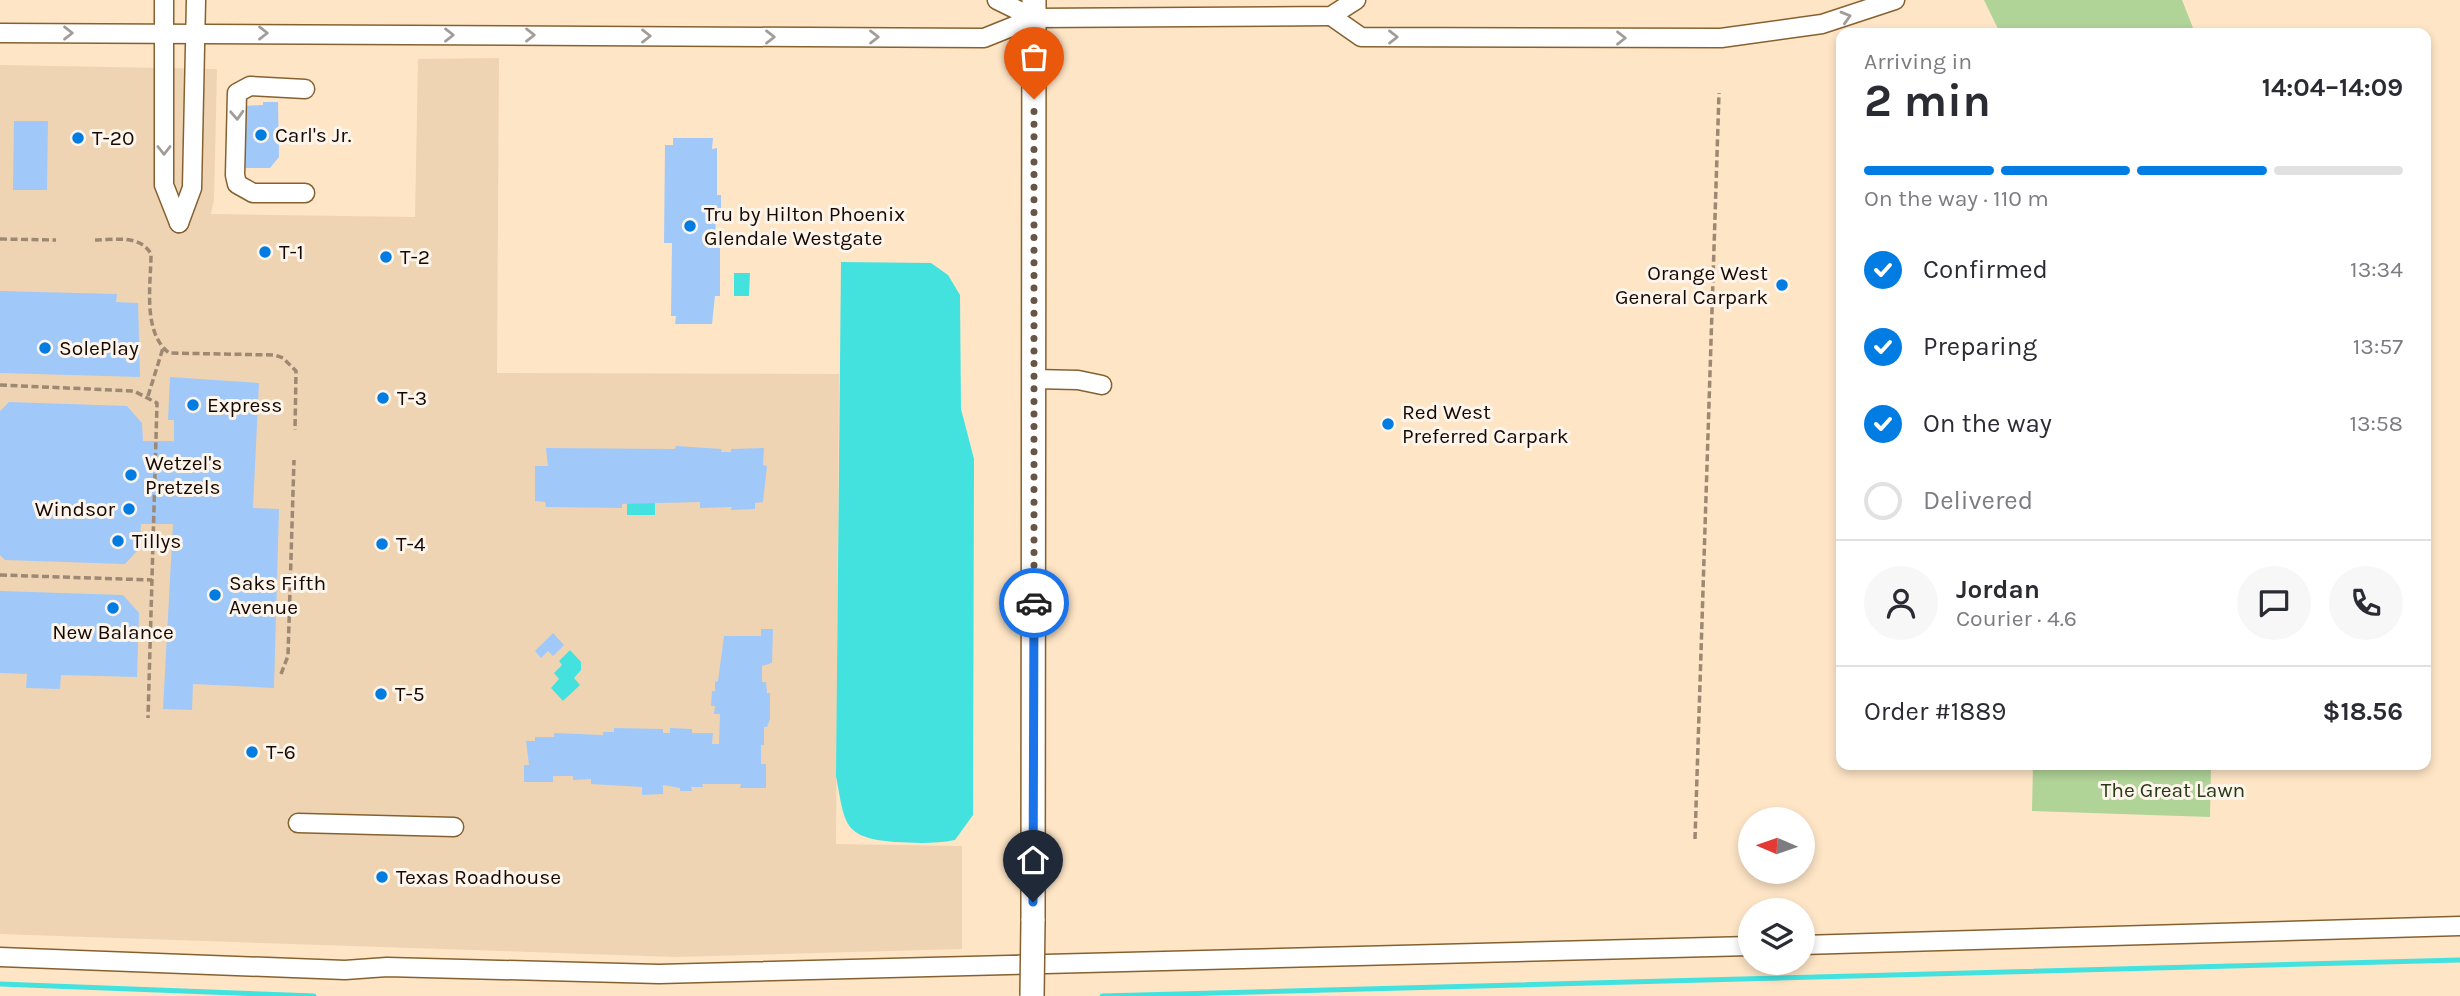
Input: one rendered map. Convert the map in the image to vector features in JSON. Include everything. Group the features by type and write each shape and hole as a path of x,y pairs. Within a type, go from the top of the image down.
{"main road":[{"path":"1032,996 1034,9"}],"street":[{"path":"164,0 164,184 178,223 192,188 196,0"},
{"path":"996,0 1034,9 1331,8 1356,0"},
{"path":"1331,8 1361,37 1720,38 1822,24 1895,0"},
{"path":"0,33 984,38 1034,9"},
{"path":"305,89 250,86 237,93 235,175 237,184 253,193 305,193"},
{"path":"1034,379 1078,380 1102,385"},
{"path":"298,822 454,827"},
{"path":"1815,945 2460,926"},
{"path":"0,957 345,970 387,967 659,974 1738,946"}],"path":[{"path":"1695,839 1719,93"},
{"path":"0,239 56,240"},
{"path":"95,240 130,240 147,246 151,254 154,333 163,348 170,353 283,358 296,371 295,430"},
{"path":"148,396 163,348"},
{"path":"1,387 134,391 157,403 148,718"},
{"path":"281,674 288,656 294,460"},
{"path":"0,575 152,580"}],"shaded area":[{"path":"499,58 497,373 839,374 836,844 962,846 962,949 676,957 0,934 0,65 217,69 214,200 211,214 415,217 418,59"}],"green space":[{"path":"1984,0 2182,0 2193,28 1998,28"},
{"name":"The Great Lawn","path":"2033,770 2211,770 2210,817 2032,811"}],"water":[{"path":"841,262 931,263 948,275 960,295 961,409 974,459 973,815 955,840 932,843 895,842 865,837 855,832 845,816 836,776"},
{"path":"734,273 750,273 749,296 734,296"},
{"path":"627,500 655,500 655,515 627,515"},
{"path":"570,650 581,662 581,670 574,678 580,685 563,701 551,688 559,679 554,673 562,665 559,661"}],"building":[{"name":"Carl's Jr.","path":"263,102 278,102 279,157 270,168 244,168 243,106 263,105"},
{"path":"14,121 48,121 47,190 13,190"},
{"name":"Tru by Hilton Phoenix Glendale Westgate","path":"673,138 713,138 712,149 717,148 717,195 721,195 721,213 716,213 715,239 720,239 720,296 715,296 712,324 675,324 676,316 671,316 672,243 664,243 665,145 673,145"},
{"path":"0,291 117,294 116,302 138,303 140,377 0,373"},
{"path":"170,377 259,383 253,508 279,509 274,688 193,684 192,710 163,709 173,524 141,524 139,549 125,564 5,560 0,555 0,411 9,402 127,406 142,423 143,441 174,441 174,420 168,420"},
{"path":"676,446 722,449 721,452 764,448 763,465 767,466 763,502 755,503 755,509 731,510 732,507 700,508 700,502 622,504 622,508 546,507 545,502 535,501 535,466 548,466 546,448 675,449"},
{"path":"0,591 123,595 139,613 137,677 61,675 60,689 26,688 27,674 0,673"},
{"path":"761,629 773,629 772,663 762,666 762,682 766,682 767,693 770,693 770,719 767,727 764,727 764,745 761,745 761,764 766,764 766,788 740,788 741,784 702,784 703,787 691,787 692,791 680,791 680,788 663,785 663,794 642,795 642,787 591,784 591,779 573,780 573,776 553,776 553,782 524,782 524,765 529,765 526,741 535,741 535,737 554,737 554,733 603,735 603,732 614,732 614,728 663,729 663,733 670,733 670,728 692,729 692,733 713,733 712,744 719,744 720,714 714,714 715,706 711,706 712,691 715,691 715,682 718,681 724,636 761,636"},
{"path":"553,633 564,645 553,656 548,651 541,658 535,651"}],"waterway":[{"path":"1102,996 2460,960"},
{"path":"0,984 314,996"}],"way so far":[{"path":"1034,99 1034,603"}],"place":[{"name":"Carl's Jr.","path":"261,135"},
{"name":"T-20","path":"78,138"},
{"name":"Tru by Hilton Phoenix Glendale Westgate","path":"690,226"},
{"name":"T-1","path":"265,252"},
{"name":"T-2","path":"386,257"},
{"name":"Orange West General Carpark","path":"1782,285"},
{"name":"SolePlay","path":"45,348"},
{"name":"T-3","path":"383,398"},
{"name":"Express","path":"193,405"},
{"name":"Red West Preferred Carpark","path":"1388,424"},
{"name":"Wetzel's Pretzels","path":"131,475"},
{"name":"Windsor","path":"129,509"},
{"name":"Tillys","path":"118,541"},
{"name":"T-4","path":"382,544"},
{"name":"Saks Fifth Avenue","path":"215,595"},
{"name":"New Balance","path":"113,608"},
{"name":"T-5","path":"381,694"},
{"name":"T-6","path":"252,752"},
{"name":"Texas Roadhouse","path":"382,877"}],"route":[{"path":"1033,902 1034,603"}]}
